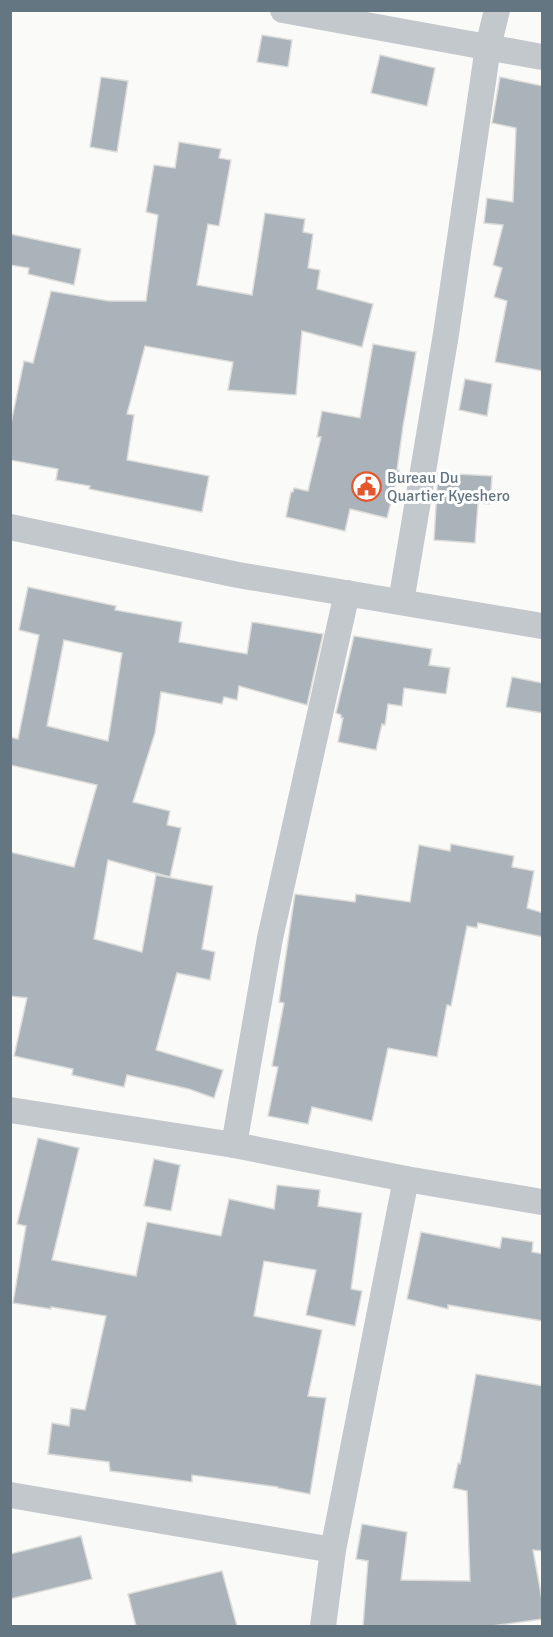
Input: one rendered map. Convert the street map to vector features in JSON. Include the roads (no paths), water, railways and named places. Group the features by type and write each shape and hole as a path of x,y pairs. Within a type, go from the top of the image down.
{"street":[{"path":"283,10 543,57"},
{"path":"401,602 446,334 488,46 498,10"},
{"path":"10,528 238,575 543,626"},
{"path":"234,1145 270,938 346,593"},
{"path":"10,1110 234,1145 406,1179 543,1202"},
{"path":"322,1626 333,1550 406,1179"},
{"path":"10,1495 333,1550"}],"place":[{"name":"Bureau Du Quartier Kyeshero","path":"366,487"}]}
